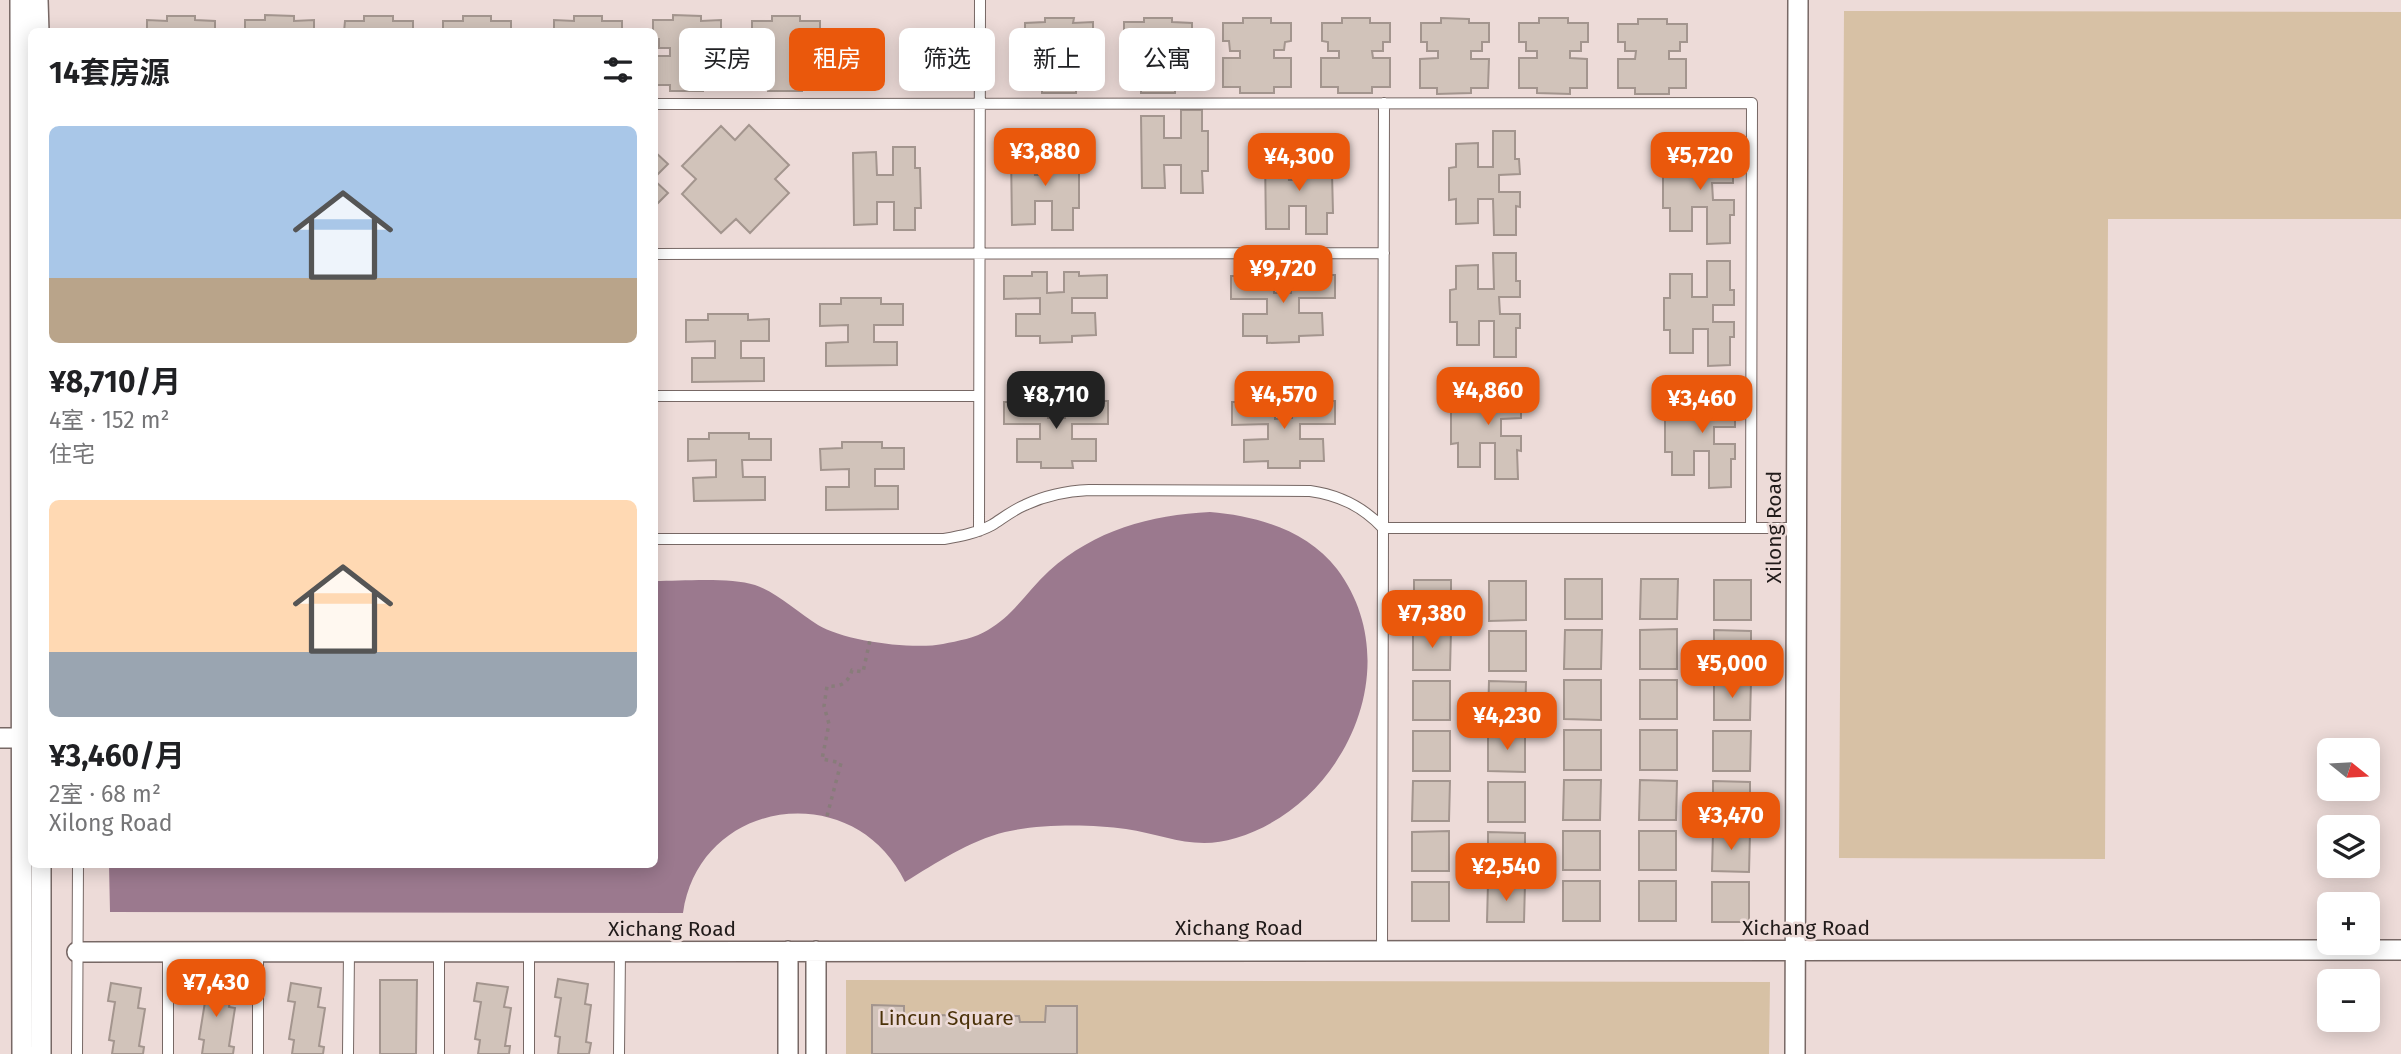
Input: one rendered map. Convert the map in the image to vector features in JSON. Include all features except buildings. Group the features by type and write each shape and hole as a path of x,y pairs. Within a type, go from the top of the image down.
{"street":[{"path":"20,0 26,738 22,1054"},
{"path":"38,0 38,28"},
{"name":"Xilong Road","path":"1795,1054 1798,0"},
{"path":"0,738 26,738"},
{"path":"41,868 41,1054"},
{"name":"Xichang Road","path":"78,952 2401,950"},
{"path":"788,951 788,1054"},
{"path":"816,951 816,1054"}],"lane":[{"path":"979,531 980,0"},
{"path":"1382,951 1384,103"},
{"path":"658,104 1752,103 1751,528"},
{"path":"658,254 1384,253"},
{"path":"658,396 979,396"},
{"path":"658,539 944,539 979,531 1041,498 1089,490 1323,492 1362,509 1383,528 1797,528"},
{"path":"77,1054 78,868"},
{"path":"258,951 258,1054"},
{"path":"348,1054 349,951"},
{"path":"439,951 439,1054"},
{"path":"529,951 529,1054"},
{"path":"619,1054 620,951"},
{"path":"167,1054 168,952"}],"path":[{"path":"827,816 841,763 822,759 830,724 824,706 827,686 836,687 845,683 852,670 863,672 870,640"}],"green space":[{"path":"1844,11 2401,12 2401,219 2108,219 2105,859 1839,858"},
{"name":"Lincun Square","path":"846,980 1770,982 1769,1054 846,1054"}],"shaded area":[{"path":"1210,512 1245,517 1280,527 1311,544 1337,569 1358,607 1367,647 1365,688 1354,727 1335,764 1308,796 1275,821 1236,838 1207,843 1180,841 1126,829 1097,826 1019,829 966,847 905,882 882,848 852,826 817,815 782,815 748,825 718,844 695,874 683,913 110,912 109,868 658,868 658,581 719,580 755,585 780,598 818,625 844,636 897,645 930,646 966,639 988,630 1013,610 1049,571 1104,535 1145,521"}]}
